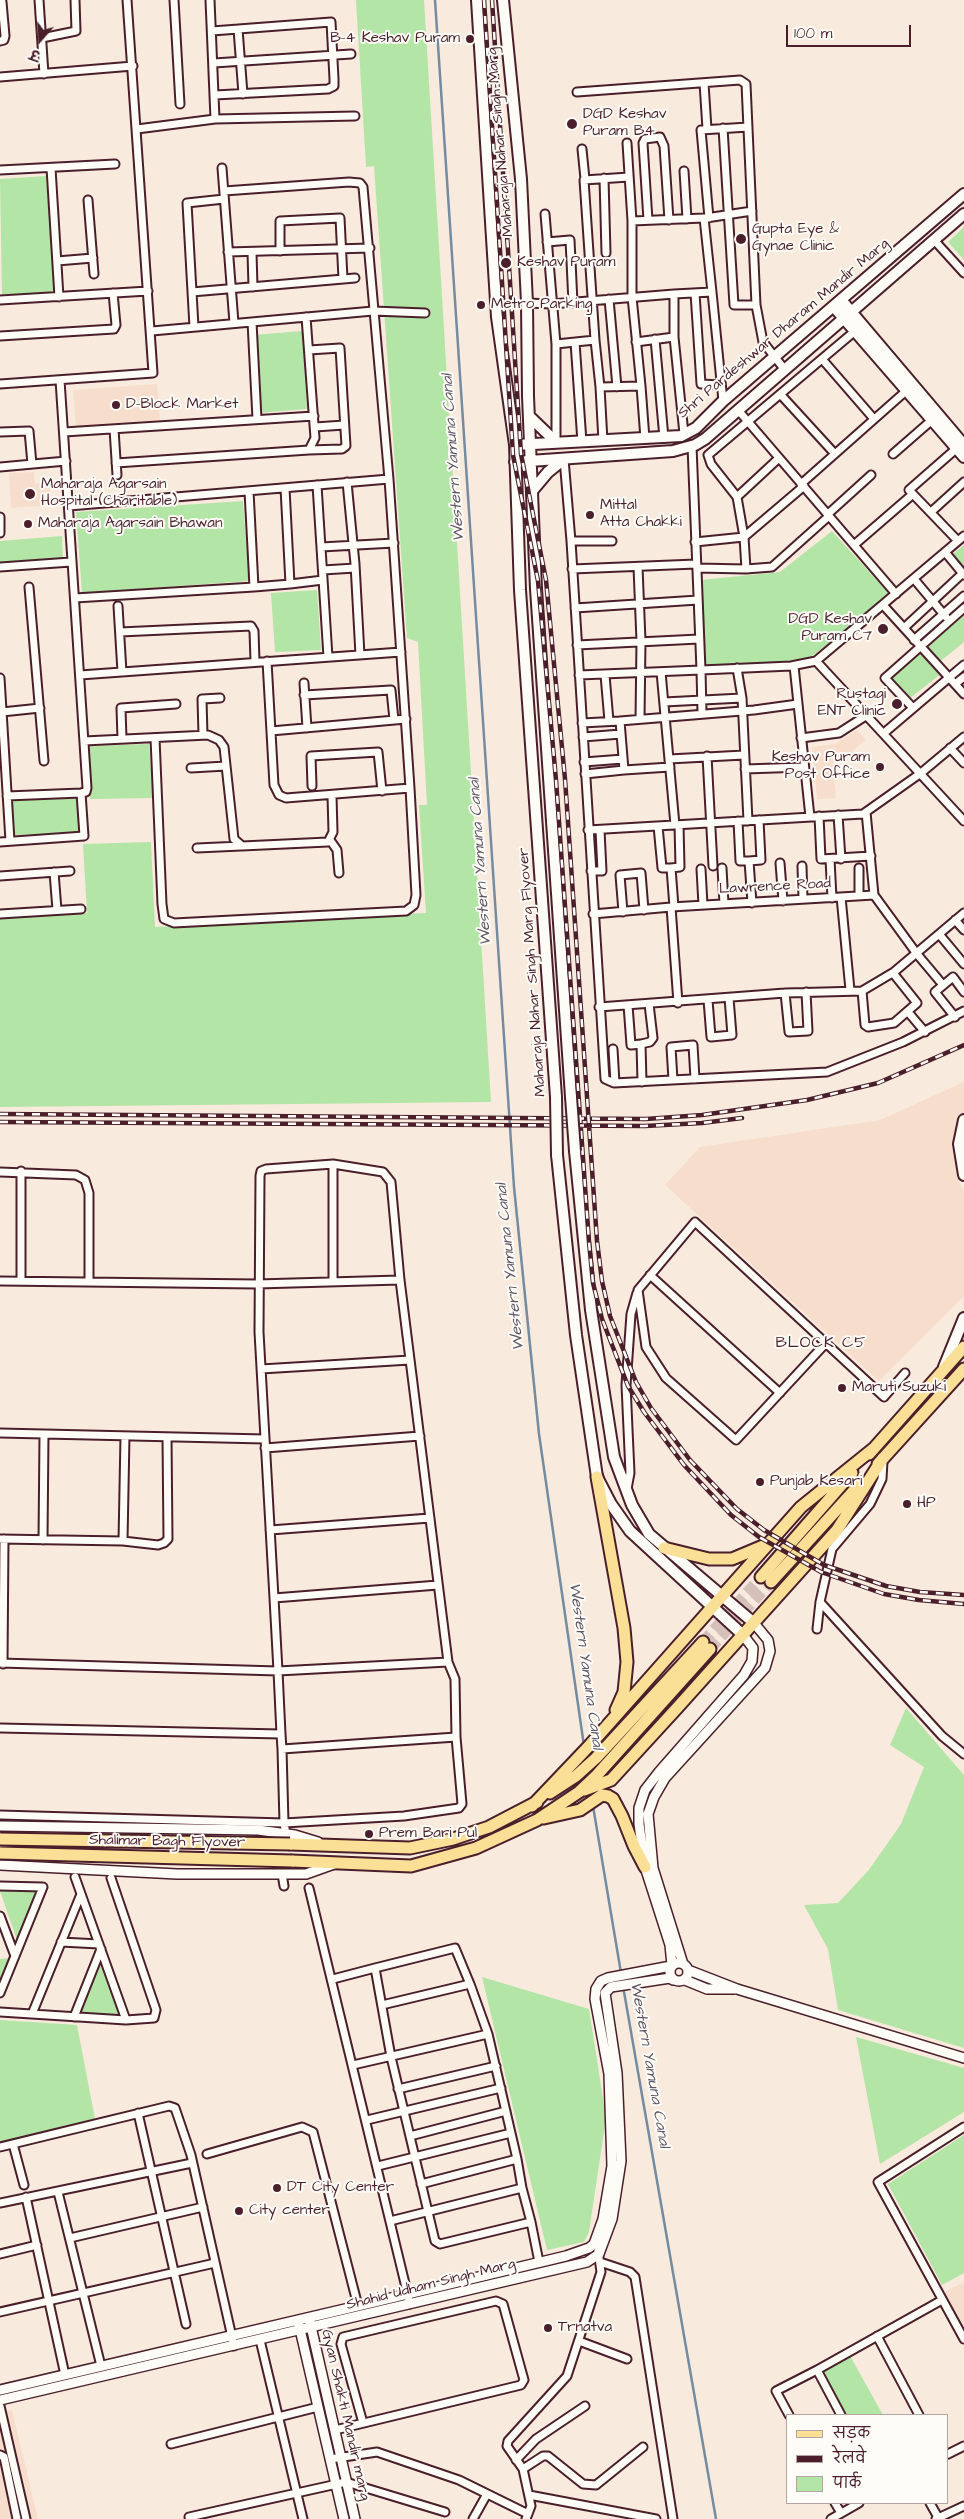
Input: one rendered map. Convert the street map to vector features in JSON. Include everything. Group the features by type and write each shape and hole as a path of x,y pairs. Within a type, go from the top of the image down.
{"main road":[{"name":"Maharaja Nahar Singh Marg","path":"477,0 497,317 515,445 515,462"},
{"name":"Maharaja Nahar Singh Marg","path":"503,0 521,179 527,303 532,491"},
{"name":"Shri Pardeshwar Dharam Mandir Marg","path":"515,445 664,438 684,434 696,428 722,401 774,359 964,194"},
{"name":"Shri Pardeshwar Dharam Mandir Marg","path":"515,462 674,451 692,446 705,439 964,214"},
{"path":"838,304 960,446 964,457"},
{"path":"848,316 854,331 932,420 960,446"},
{"path":"529,416 556,442"},
{"path":"532,491 548,472 564,458"},
{"name":"Maharaja Nahar Singh Marg Flyover","path":"515,462 520,590 556,1097 557,1155 576,1336 591,1447 597,1477 611,1504 630,1531 743,1635"},
{"name":"Maharaja Nahar Singh Marg Flyover","path":"532,491 536,589 576,1160 592,1310 614,1458 632,1505 649,1534 754,1623"},
{"path":"964,1120 959,1144 964,1175"},
{"path":"943,1370 964,1318"},
{"path":"964,1346 873,1449 766,1580 883,1458 964,1369"},
{"path":"573,1771 590,1745 801,1507 873,1449"},
{"path":"537,1820 579,1792 611,1780 837,1530 883,1458"},
{"path":"597,1477 624,1628 627,1662 624,1692 611,1721"},
{"path":"664,1548 709,1559 732,1559 769,1544"},
{"path":"537,1820 580,1810 707,1645 596,1758 573,1771"},
{"name":"Shalimar Bagh Flyover","path":"0,1839 288,1839 328,1846 410,1848 453,1839 489,1827 532,1806 573,1771"},
{"path":"600,1785 613,1799 645,1867"},
{"name":"Shalimar Bagh Flyover","path":"0,1853 292,1860 334,1864 410,1866 476,1848 537,1820"}],"street":[{"path":"39,0 44,74"},
{"path":"42,38 76,32 75,0"},
{"path":"0,384 154,373 127,0"},
{"path":"174,0 180,104"},
{"path":"210,0 215,119"},
{"path":"0,41 4,40 5,36 2,2"},
{"path":"212,31 330,22 334,86 331,88 215,95"},
{"path":"238,29 243,94"},
{"path":"214,63 351,54"},
{"path":"0,77 133,66"},
{"path":"577,92 740,80 746,84 756,305 763,342 774,359 785,370"},
{"path":"704,83 707,129"},
{"path":"137,129 215,119 354,116"},
{"path":"722,401 700,133 701,130 707,129 748,127"},
{"path":"723,128 734,306 756,305"},
{"path":"648,220 643,143 645,138 660,137 664,146 669,220"},
{"path":"627,142 632,221 632,297 644,439"},
{"path":"582,149 585,180 584,200 603,441"},
{"path":"0,170 115,164"},
{"path":"51,168 59,296"},
{"path":"222,168 234,323"},
{"path":"684,171 688,219"},
{"path":"585,180 629,176"},
{"path":"604,178 606,253"},
{"path":"155,738 162,912 164,918 174,923 406,911 412,908 416,895 390,479 363,187 360,183 348,182 224,191"},
{"path":"194,328 187,203 224,199"},
{"path":"88,200 94,274"},
{"path":"632,221 707,218 752,212"},
{"path":"545,214 556,344 556,442"},
{"path":"280,251 280,221 338,217 342,222 343,279"},
{"path":"547,242 570,240 573,303"},
{"path":"934,240 964,273"},
{"path":"228,252 370,248"},
{"path":"252,252 253,287"},
{"path":"57,261 93,258"},
{"path":"192,292 355,278"},
{"path":"0,300 148,291"},
{"path":"527,303 592,302 632,297 712,292"},
{"path":"0,336 114,329 116,325 113,293"},
{"path":"695,293 701,384 721,385"},
{"path":"674,294 674,337 684,434"},
{"path":"609,300 617,387"},
{"path":"152,332 373,311 425,313"},
{"path":"306,317 315,438 309,450"},
{"path":"252,322 257,419"},
{"path":"746,570 744,538 737,497 707,457 709,452 749,422 854,331"},
{"path":"636,342 674,337"},
{"path":"655,339 664,438"},
{"path":"556,344 595,340"},
{"path":"574,342 582,442"},
{"path":"116,463 345,448 340,348 309,350"},
{"path":"822,360 874,419"},
{"path":"7,796 82,793 86,792 87,788 60,380"},
{"path":"600,387 641,386"},
{"path":"696,542 744,538 906,390"},
{"path":"781,395 835,454"},
{"path":"738,410 896,594"},
{"path":"64,432 314,416"},
{"path":"893,454 932,420"},
{"path":"314,427 344,425"},
{"path":"114,429 117,475"},
{"path":"0,432 29,431 32,464"},
{"path":"692,446 702,713"},
{"path":"958,541 909,490 960,446"},
{"path":"564,458 571,541 593,914 605,1079 615,1083 828,1072 925,1032 964,1011"},
{"path":"737,497 779,458"},
{"path":"0,467 66,461"},
{"path":"572,569 696,566 746,570 772,567 870,475"},
{"path":"68,506 390,479"},
{"path":"347,482 360,654"},
{"path":"931,512 964,482"},
{"path":"318,485 328,657"},
{"path":"285,488 290,584"},
{"path":"249,491 254,587"},
{"path":"854,545 913,494"},
{"path":"0,517 0,533"},
{"path":"579,675 794,666 816,661 964,536"},
{"path":"571,541 612,540"},
{"path":"321,547 394,543"},
{"path":"904,628 963,574 945,552"},
{"path":"0,566 71,562"},
{"path":"638,567 641,642 639,673 640,718"},
{"path":"323,570 355,568"},
{"path":"914,579 950,621"},
{"path":"75,598 254,587 323,580"},
{"path":"29,587 44,761"},
{"path":"914,640 964,596"},
{"path":"575,608 698,600"},
{"path":"883,605 964,694"},
{"path":"118,606 122,672"},
{"path":"913,708 885,678 964,608"},
{"path":"120,632 251,626 254,630 255,662"},
{"path":"577,645 699,639"},
{"path":"80,675 401,652"},
{"path":"267,661 274,785 279,795 286,798 410,788"},
{"path":"816,661 964,821"},
{"path":"884,733 964,665"},
{"path":"794,666 810,817"},
{"path":"737,668 742,698 748,820"},
{"path":"658,826 662,868 680,867 661,672"},
{"path":"605,674 609,722"},
{"path":"955,684 964,677"},
{"path":"0,678 3,774 7,796 10,841"},
{"path":"304,683 307,728"},
{"path":"304,695 391,690 394,720"},
{"path":"203,735 202,699 220,698"},
{"path":"664,702 742,698"},
{"path":"122,739 120,714 122,708 176,704"},
{"path":"582,723 742,711 798,704"},
{"path":"1,708 40,708"},
{"path":"801,738 839,733 867,715"},
{"path":"271,731 406,719"},
{"path":"620,721 624,770"},
{"path":"583,737 621,734"},
{"path":"84,741 203,735 215,737 222,743 234,839 242,846"},
{"path":"588,830 866,812 921,773 964,737"},
{"path":"950,748 964,763"},
{"path":"312,786 311,756 378,752 382,791"},
{"path":"669,759 744,755"},
{"path":"707,756 713,866"},
{"path":"584,762 623,759"},
{"path":"190,768 226,766"},
{"path":"585,774 670,767"},
{"path":"745,769 804,767"},
{"path":"0,842 84,836 82,793"},
{"path":"197,848 325,843 330,840 332,832 332,795"},
{"path":"866,812 874,895 916,954 943,985"},
{"path":"838,815 841,858"},
{"path":"819,816 821,859 871,856"},
{"path":"738,821 740,861 750,861 761,860 759,820"},
{"path":"591,871 602,871 600,830"},
{"path":"330,840 337,850 339,873"},
{"path":"830,859 832,898"},
{"path":"750,861 752,903"},
{"path":"780,863 783,901"},
{"path":"802,866 804,899"},
{"path":"671,868 678,1003"},
{"path":"722,868 724,904"},
{"path":"858,868 860,896"},
{"path":"702,869 703,906"},
{"path":"0,876 70,871"},
{"path":"54,872 57,910"},
{"path":"623,912 620,875 641,873 644,910"},
{"name":"Lawrence Road","path":"593,914 673,907 874,895"},
{"path":"841,897 850,990"},
{"path":"0,914 81,909"},
{"path":"599,1007 678,1003 785,993 862,991 893,973 964,913"},
{"path":"955,920 964,930"},
{"path":"939,934 964,964"},
{"path":"862,991 864,1023 868,1027 894,1023 915,1006 916,1000 893,973"},
{"path":"954,1017 935,992 953,977 964,992"},
{"path":"785,993 789,1032 808,1031 806,992"},
{"path":"708,1000 711,1037 732,1035 730,998"},
{"path":"628,1005 631,1045 652,1041 649,1004"},
{"path":"908,1012 925,1032"},
{"path":"641,1044 642,1082"},
{"path":"673,1080 670,1047 693,1045 696,1079"},
{"path":"613,1049 615,1083"},
{"path":"333,1164 333,1281"},
{"path":"0,1815 284,1824 404,1816 459,1808 463,1799 456,1737 455,1679 448,1662 438,1585 400,1280 391,1182 383,1172 333,1164 261,1172 257,1284 282,1734 284,1824 288,1839"},
{"path":"0,1172 76,1174 85,1180 89,1193 89,1282"},
{"path":"20,1172 21,1281"},
{"path":"627,1489 630,1472 626,1385 631,1314 638,1290 695,1222 884,1397 905,1372"},
{"path":"650,1275 780,1393"},
{"path":"0,1281 257,1284 400,1280"},
{"path":"638,1290 646,1347 666,1378 736,1440 825,1344"},
{"path":"261,1370 410,1360"},
{"path":"0,1433 265,1439"},
{"path":"43,1540 44,1434"},
{"path":"123,1542 125,1436"},
{"path":"265,1448 420,1436"},
{"path":"168,1437 168,1539 158,1545 123,1542 2,1539 2,1664 278,1671 448,1662"},
{"path":"817,1629 820,1602 832,1550 870,1504 882,1479 883,1458"},
{"path":"270,1530 430,1518"},
{"path":"274,1598 438,1585"},
{"path":"820,1602 942,1736 964,1754"},
{"path":"685,1980 686,1967 653,1868 648,1814 654,1797 665,1778 764,1668 770,1651 768,1640 754,1623"},
{"path":"674,1980 669,1971 672,1966 670,1945 645,1867 638,1824 639,1808 645,1790 744,1676 752,1661 753,1648 743,1635"},
{"path":"0,1728 282,1734"},
{"path":"282,1748 456,1737"},
{"path":"0,1826 258,1830 288,1839"},
{"path":"0,1865 177,1874 306,1874 334,1864"},
{"path":"282,1874 284,1886"},
{"path":"75,1877 126,2020"},
{"path":"0,2012 126,2020 154,2018 156,2010 112,1878"},
{"path":"0,1886 43,1887 0,1993"},
{"path":"310,1888 410,2304"},
{"path":"32,2014 81,1894"},
{"path":"0,1916 15,1956"},
{"path":"61,1942 100,1946"},
{"path":"74,2017 100,1946"},
{"path":"333,1979 454,1948 470,1984 488,2034 512,2134 539,2262"},
{"path":"330,2460 377,2452 459,2480 527,2516 531,2506 523,2469 507,2449 508,2441 567,2376 601,2272 600,2258 594,2244 603,2219 612,2166 608,2074 595,1999 598,1984 609,1982 634,1972 672,1966 686,1967 737,1989 964,2058"},
{"path":"375,1968 398,2089 435,2241 440,2244 531,2222"},
{"path":"609,1982 634,1984 670,1978 685,1980 707,1989 737,1989"},
{"path":"600,2258 612,2219 621,2161 617,2072 604,1998 609,1982"},
{"path":"382,2005 470,1984"},
{"path":"353,2065 488,2034"},
{"path":"398,2089 496,2066"},
{"path":"367,2120 501,2088"},
{"path":"0,2147 169,2106 175,2108 203,2207 234,2346"},
{"path":"410,2136 506,2111"},
{"path":"138,2113 150,2173 186,2324"},
{"path":"207,2154 302,2127 313,2132 358,2306"},
{"path":"964,2127 878,2182 964,2339"},
{"path":"378,2166 512,2134"},
{"path":"13,2144 24,2185"},
{"path":"421,2184 517,2159"},
{"path":"0,2203 192,2163"},
{"path":"390,2221 522,2188"},
{"path":"58,2192 101,2366"},
{"path":"26,2197 65,2374"},
{"path":"70,2238 203,2207"},
{"name":"Shahid Udham Singh Marg","path":"0,2390 539,2262 581,2251 594,2244"},
{"path":"0,2254 37,2246"},
{"path":"600,2258 630,2272 635,2277 673,2519"},
{"name":"Shahid Udham Singh Marg","path":"0,2400 600,2258"},
{"path":"0,2312 215,2262"},
{"path":"788,2414 776,2391 942,2300"},
{"path":"335,2430 364,2423 521,2385 524,2380 503,2304 496,2301 343,2338 341,2344 364,2423"},
{"name":"Gyan Shakti Mandir marg","path":"309,2317 355,2519"},
{"name":"Gyan Shakti Mandir marg","path":"298,2320 344,2519"},
{"path":"877,2336 918,2414"},
{"path":"260,2340 303,2519"},
{"path":"578,2341 627,2359"},
{"path":"817,2370 840,2414"},
{"path":"0,2406 26,2519"},
{"path":"516,2460 536,2439 586,2406"},
{"path":"171,2444 318,2408"},
{"path":"949,2454 964,2446"},
{"path":"523,2469 543,2456 548,2456 583,2484 596,2485 643,2448"},
{"path":"0,2455 4,2457 18,2519"},
{"path":"189,2517 346,2482 445,2512"},
{"path":"473,2519 487,2494"},
{"path":"529,2495 656,2519"},
{"path":"836,2504 841,2513"},
{"path":"831,2519 857,2504"},
{"path":"930,2504 938,2519 964,2506"}],"shaded area":[{"name":"D-Block Market","path":"157,384 160,420 76,426 73,390"},
{"name":"Maharaja Agarsain Hospital (Charitable)","path":"34,472 35,483 50,482 51,505 11,508 9,473"},
{"path":"857,730 866,740 852,751 854,755 833,762 836,798 817,799 812,747 835,744"},
{"path":"964,1082 964,1171 957,1177 964,1192 964,1296 879,1381 665,1185 700,1147 880,1120"},
{"path":"964,2282 964,2328 945,2292"},
{"path":"12,2410 38,2519 0,2519 0,2412"}],"green space":[{"path":"356,0 424,0 491,1102 0,1107 0,918 87,913 83,844 151,842 155,927 426,913 419,805 427,805 418,642 407,638 374,166 366,167"},
{"path":"46,176 55,292 2,296 0,179"},
{"path":"964,227 964,260 948,242"},
{"path":"302,331 307,409 258,413 253,335"},
{"path":"243,501 249,581 82,593 76,512"},
{"path":"832,531 891,596 807,660 704,666 701,580 780,572"},
{"path":"62,536 63,559 0,563 0,541"},
{"path":"964,545 964,567 953,554"},
{"path":"317,590 321,650 275,652 271,593"},
{"path":"964,613 964,642 937,664 942,673 909,699 889,678"},
{"path":"149,744 153,798 90,799 88,746"},
{"path":"79,797 81,833 14,835 12,799"},
{"path":"906,1708 964,1775 964,2048 838,2010 828,1949 804,1905 838,1903 868,1871 901,1824 924,1767 890,1745"},
{"path":"0,1891 36,1891 17,1940"},
{"path":"10,1958 0,1983 0,1959"},
{"path":"101,1959 119,2015 79,2013"},
{"path":"482,1977 589,2009 606,2118 589,2232 584,2242 547,2250"},
{"path":"0,2020 77,2025 95,2119 0,2142"},
{"path":"856,2037 964,2068 964,2112 880,2164"},
{"path":"964,2135 964,2273 942,2285 888,2184"},
{"path":"849,2354 882,2414 843,2414 820,2370"}],"waterway":[{"name":"Western Yamuna Canal","path":"435,0 514,1187 539,1434 584,1746"},
{"name":"Western Yamuna Canal","path":"593,1806 621,1973"},
{"name":"Western Yamuna Canal","path":"623,1986 716,2519"}],"tunnel":[{"path":"703,1642 761,1577"},
{"path":"710,1649 771,1582"}],"railway":[{"path":"484,0 513,455 538,581 556,780 589,1242 593,1283 602,1319 628,1386 644,1412 684,1465 731,1515 759,1537 821,1572 884,1594 919,1600 964,1604"},
{"path":"492,0 521,454 546,580 565,779 597,1241 602,1281 610,1316 636,1382 651,1408 690,1460 737,1509 764,1530 824,1565 886,1586 920,1592 964,1595"},
{"path":"0,1114 646,1119 702,1115 807,1100 878,1083 964,1045"},
{"path":"0,1122 645,1126 702,1123 742,1118"}],"place":[{"name":"B-4 Keshav Puram","path":"470,39"},
{"name":"DGD Keshav Puram B4","path":"572,124"},
{"name":"Gupta Eye & Gynae Clinic","path":"741,239"},
{"name":"Keshav Puram","path":"506,263"},
{"name":"Metro Parking","path":"481,305"},
{"name":"D-Block Market","path":"116,405"},
{"name":"Maharaja Agarsain Hospital (Charitable)","path":"30,494"},
{"name":"Mittal Atta Chakki","path":"590,515"},
{"name":"Maharaja Agarsain Bhawan","path":"28,524"},
{"name":"DGD Keshav Puram C7","path":"883,629"},
{"name":"Rustagi ENT Clinic","path":"897,704"},
{"name":"Keshav Puram Post Office","path":"880,767"},
{"name":"Maruti Suzuki","path":"842,1388"},
{"name":"Punjab Kesari","path":"760,1482"},
{"name":"HP","path":"907,1504"},
{"name":"Prem Bari Pul","path":"369,1834"},
{"name":"DT City Center","path":"277,2188"},
{"name":"City center","path":"239,2211"},
{"name":"Trnatva","path":"548,2328"}],"district":[{"name":"BLOCK C5","path":"821,1344"}]}
